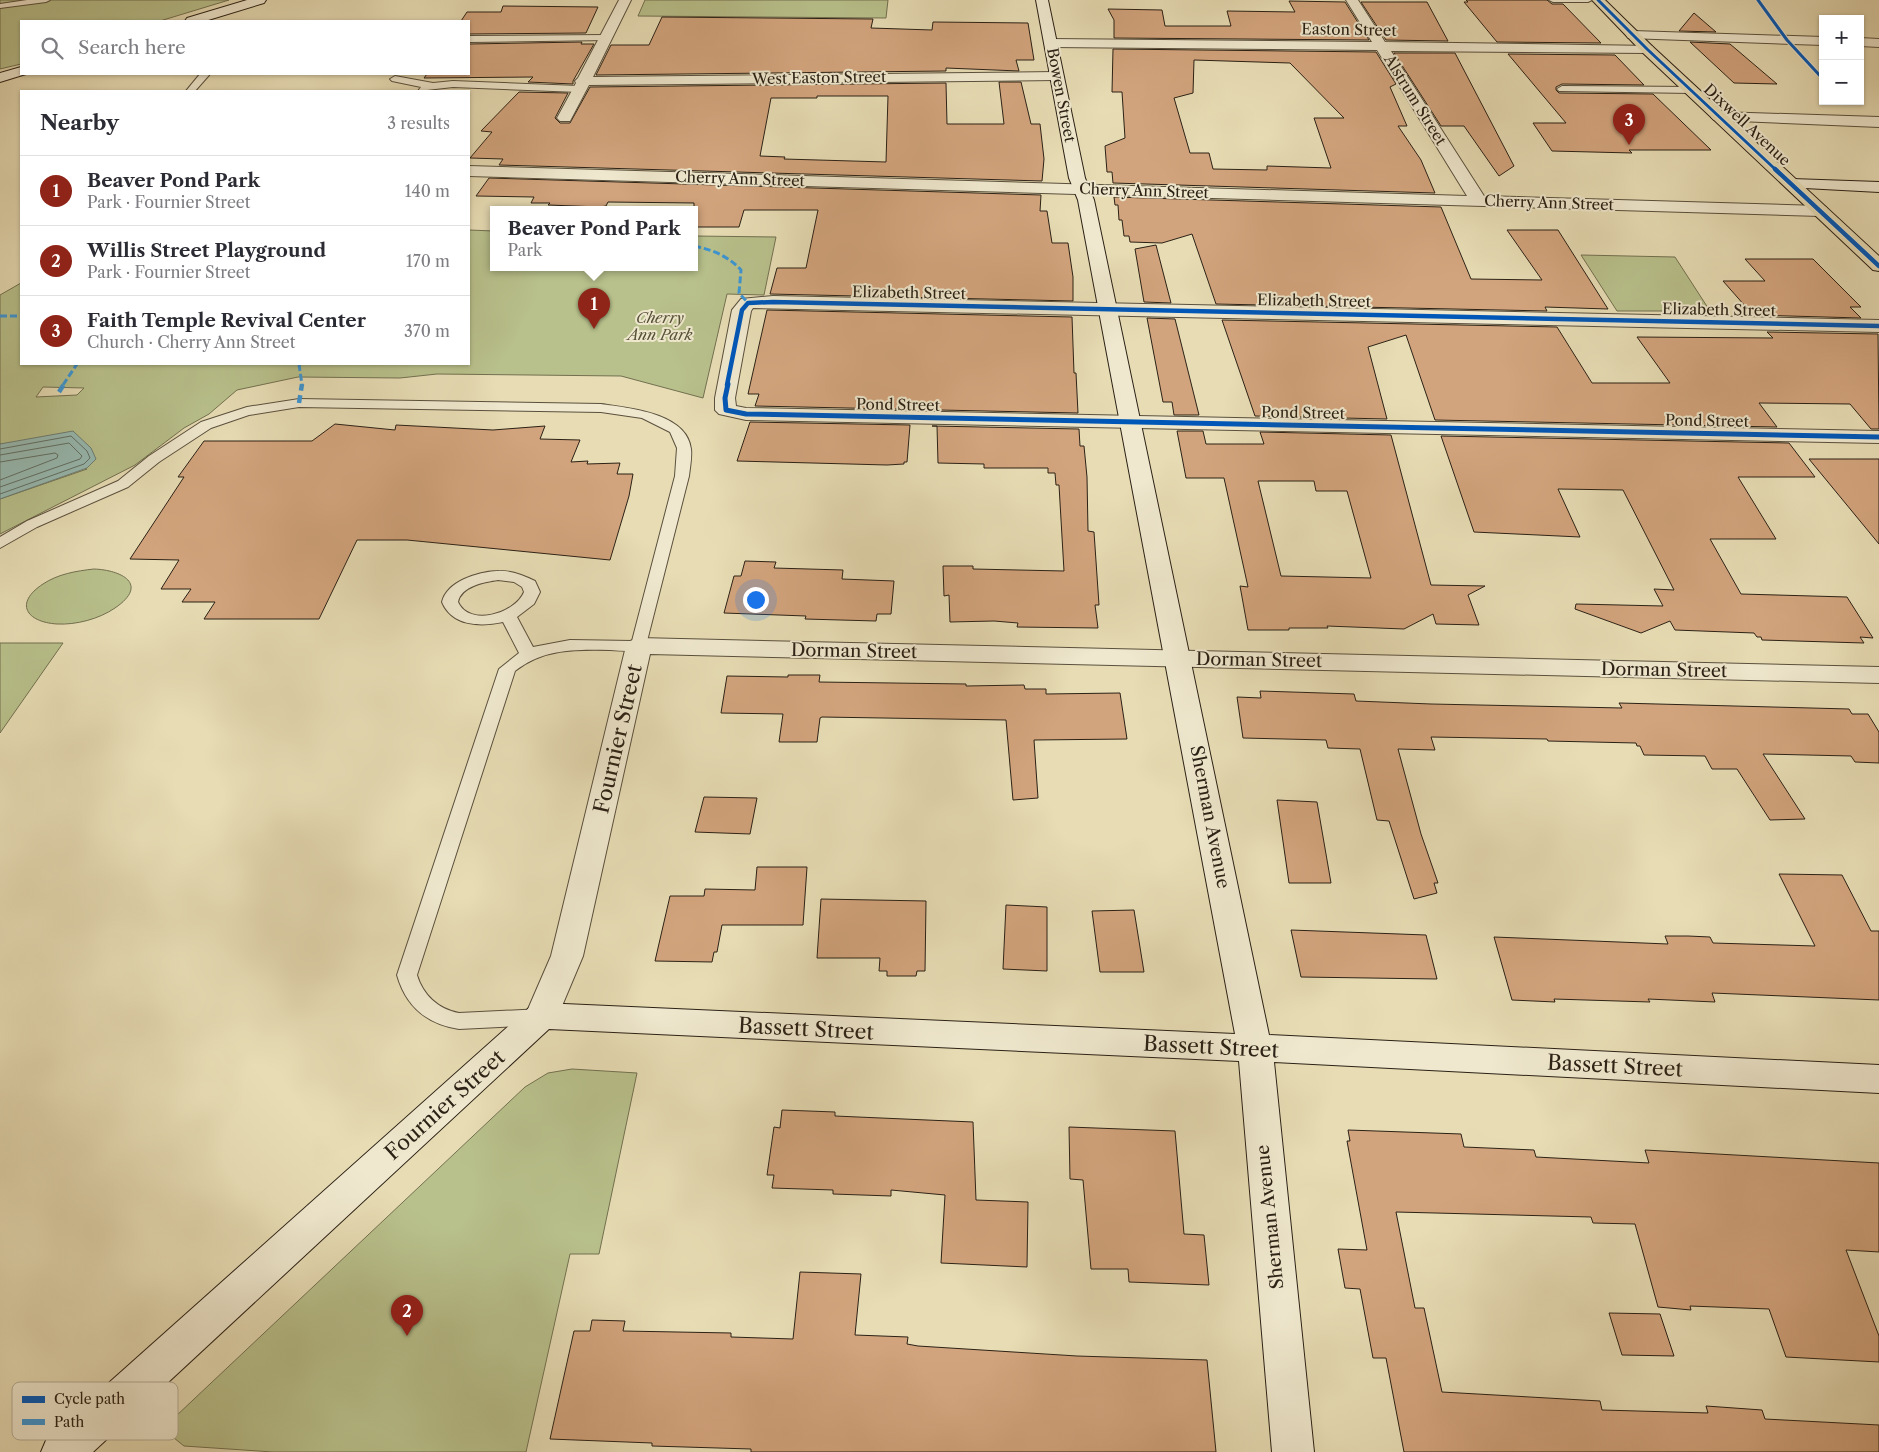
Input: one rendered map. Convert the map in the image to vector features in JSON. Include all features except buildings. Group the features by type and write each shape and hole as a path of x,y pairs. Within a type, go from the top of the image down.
{"main road":[{"name":"Dixwell Avenue","path":"1598,0 1647,49 1879,266"}],"street":[{"path":"195,20 260,0"},
{"path":"565,118 580,85 625,0"},
{"name":"Bowen Street","path":"1042,0 1077,178 1082,189"},
{"name":"Alstrum Street","path":"1352,0 1479,201"},
{"path":"1633,35 1819,41"},
{"name":"Easton Street","path":"1051,42 1647,49"},
{"path":"1864,42 1879,43"},
{"path":"0,78 20,72"},
{"name":"West Easton Street","path":"580,85 1056,76"},
{"path":"1719,117 1879,122"},
{"name":"Cherry Ann Street","path":"470,170 1820,211"},
{"path":"1792,184 1879,187"},
{"name":"Sherman Avenue","path":"1082,189 1086,200 1131,422 1255,1048 1293,1452"},
{"name":"Elizabeth Street","path":"726,410 725,398 742,310 748,303 773,302 1879,326"},
{"name":"Pond Street","path":"726,410 746,414 1879,437"},
{"name":"Dorman Street","path":"639,646 1879,675"},
{"name":"Fournier Street","path":"139,1382 542,1016 567,956 639,646"},
{"name":"Bassett Street","path":"542,1016 1255,1048 1879,1079"},
{"name":"Fournier Street","path":"62,1452 75,1440"}],"lane":[{"path":"0,6 46,0"},
{"path":"1553,0 1588,0"},
{"path":"470,39 604,38"},
{"path":"191,90 204,75"},
{"path":"395,78 407,77 432,86"},
{"path":"423,90 426,87 453,84 518,88 580,85"},
{"path":"1562,90 1692,90"},
{"path":"0,542 32,524 123,484 154,459 206,425 247,411 299,403 601,408 645,415 676,430 684,448 682,476 639,646 552,647 528,654 512,664 504,675 407,975 411,990 418,999 434,1013 448,1020 459,1022 542,1016"},
{"path":"498,575 510,576 528,584 532,590 532,597 527,605 508,616 480,620 468,619 458,614 452,608 451,601 454,593 472,580 498,575"},
{"path":"508,616 528,654"}],"green space":[{"path":"0,0 229,0 163,20 20,20 20,64 0,69"},
{"path":"645,0 888,0 886,18 638,16"},
{"name":"Cherry Ann Park","path":"470,230 490,231 490,271 698,271 698,236 776,237 764,295 727,294 703,398 621,376 437,374 400,378 298,377 237,390 209,414 184,428 135,465 0,534 0,499 87,469 10,443 0,444 0,295 20,284 20,365 470,365","holes":["43,387 84,388 77,395 36,397"]},
{"path":"1581,255 1675,257 1710,311 1617,311"},
{"path":"94,569 122,575 131,585 130,592 115,608 95,618 64,624 38,620 31,615 27,604 29,598 43,584 67,574"},
{"path":"0,643 63,643 0,733"},
{"path":"572,1069 637,1073 599,1254 570,1254 526,1452 273,1452 184,1446 176,1440 178,1414 525,1087 548,1073"}],"water":[{"path":"73,431 91,448 96,459 87,468 0,499 0,444"}],"marked path":[{"path":"698,247 720,253 741,270 739,293 748,303"},
{"path":"0,316 20,316"},
{"path":"59,392 76,365"},
{"path":"299,365 302,387 299,403"}],"cycle path":[{"path":"1598,0 1647,49 1879,266"},
{"path":"1758,0 1787,40 1819,75"},
{"path":"1879,326 773,302 748,303 742,310 725,398 726,410 746,414 1879,437"}],"place":[{"name":"Faith Temple Revival Center","path":"1629,145"},
{"name":"Beaver Pond Park","path":"594,329"},
{"name":"Willis Street Playground","path":"407,1336"}]}
